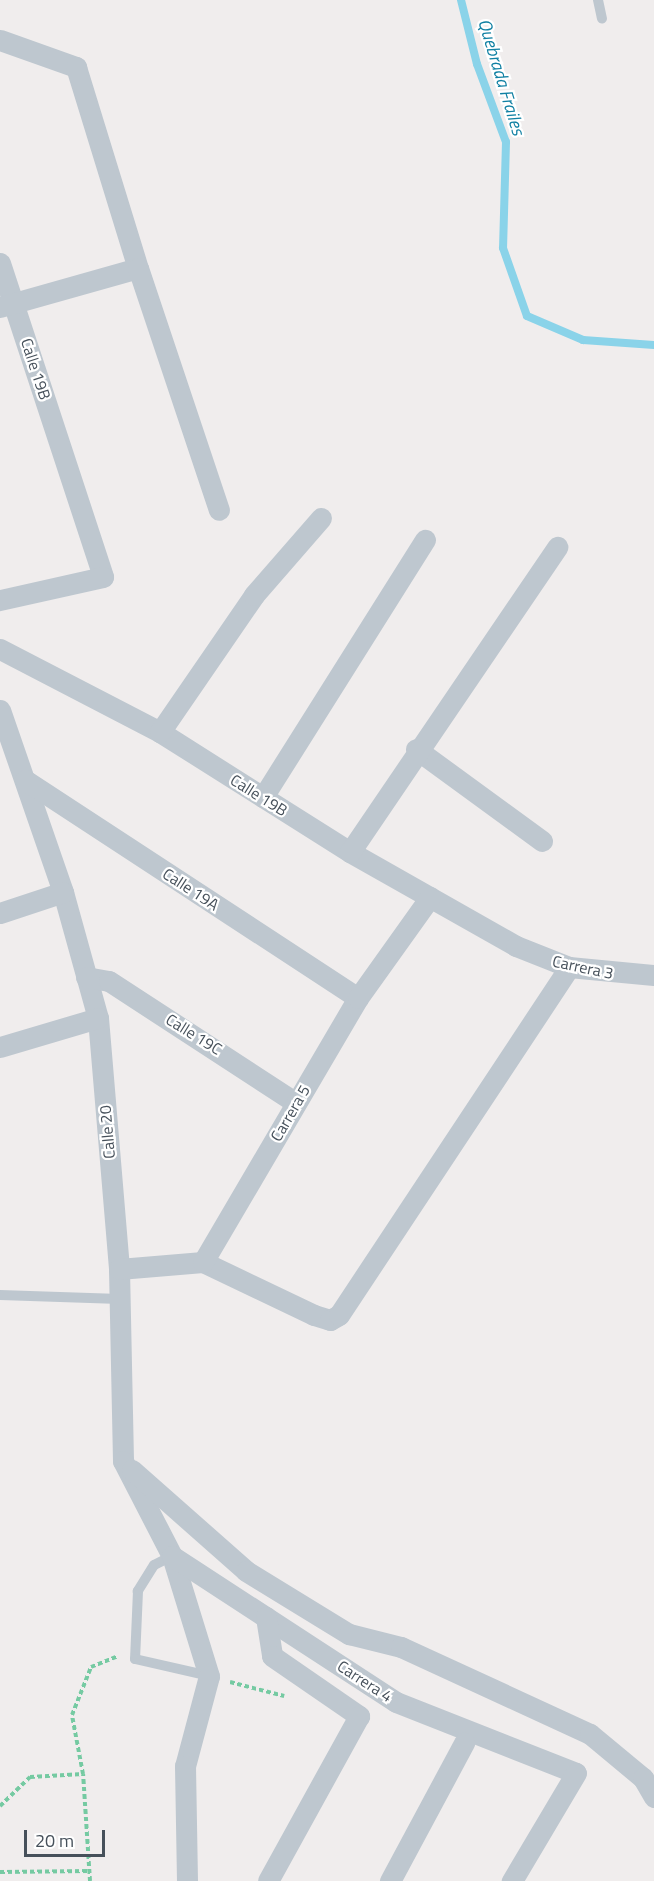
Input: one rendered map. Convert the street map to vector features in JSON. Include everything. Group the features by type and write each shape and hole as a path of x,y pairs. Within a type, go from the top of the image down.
{"street":[{"path":"0,40 76,67 138,268 219,510"},
{"name":"Calle 19B","path":"0,263 7,305 103,577 0,600"},
{"path":"7,305 138,268"},
{"path":"160,732 254,594 321,518"},
{"path":"263,797 425,540"},
{"path":"350,852 416,748 557,547"},
{"name":"Calle 19B","path":"0,649 160,732 350,852 516,946"},
{"name":"Calle 20","path":"0,710 7,752 25,780 63,892 98,1018 119,1269 123,1461 172,1556 209,1676"},
{"path":"416,748 542,841"},
{"name":"Calle 19A","path":"25,780 358,998"},
{"path":"0,913 63,892"},
{"name":"Carrera 5","path":"203,1262 358,998 430,897"},
{"name":"Carrera 3","path":"516,946 569,967 654,975"},
{"path":"119,1269 203,1262 314,1315 330,1320 339,1315 569,967"},
{"name":"Calle 19C","path":"86,977 119,987 296,1103"},
{"path":"0,1047 98,1018"},
{"path":"123,1461 246,1571 349,1635 401,1647 590,1734 643,1778 654,1797"},
{"name":"Carrera 4","path":"172,1556 396,1702 576,1773 512,1881"},
{"path":"266,1617 272,1656 359,1716 268,1881"},
{"path":"187,1881 184,1766 209,1676"},
{"path":"390,1881 464,1743"}],"lane":[{"path":"598,0 602,19"},
{"path":"0,1295 120,1299"},
{"path":"172,1556 154,1565 138,1592 135,1659 209,1676"}],"path":[{"path":"90,1881 83,1774 72,1715 91,1667 116,1656 135,1659"},
{"path":"0,1806 30,1777 83,1774"},
{"path":"0,1872 90,1871"}],"waterway":[{"name":"Quebrada Frailes","path":"461,0 477,64 506,142 503,248 527,316 583,340 654,345"}]}
